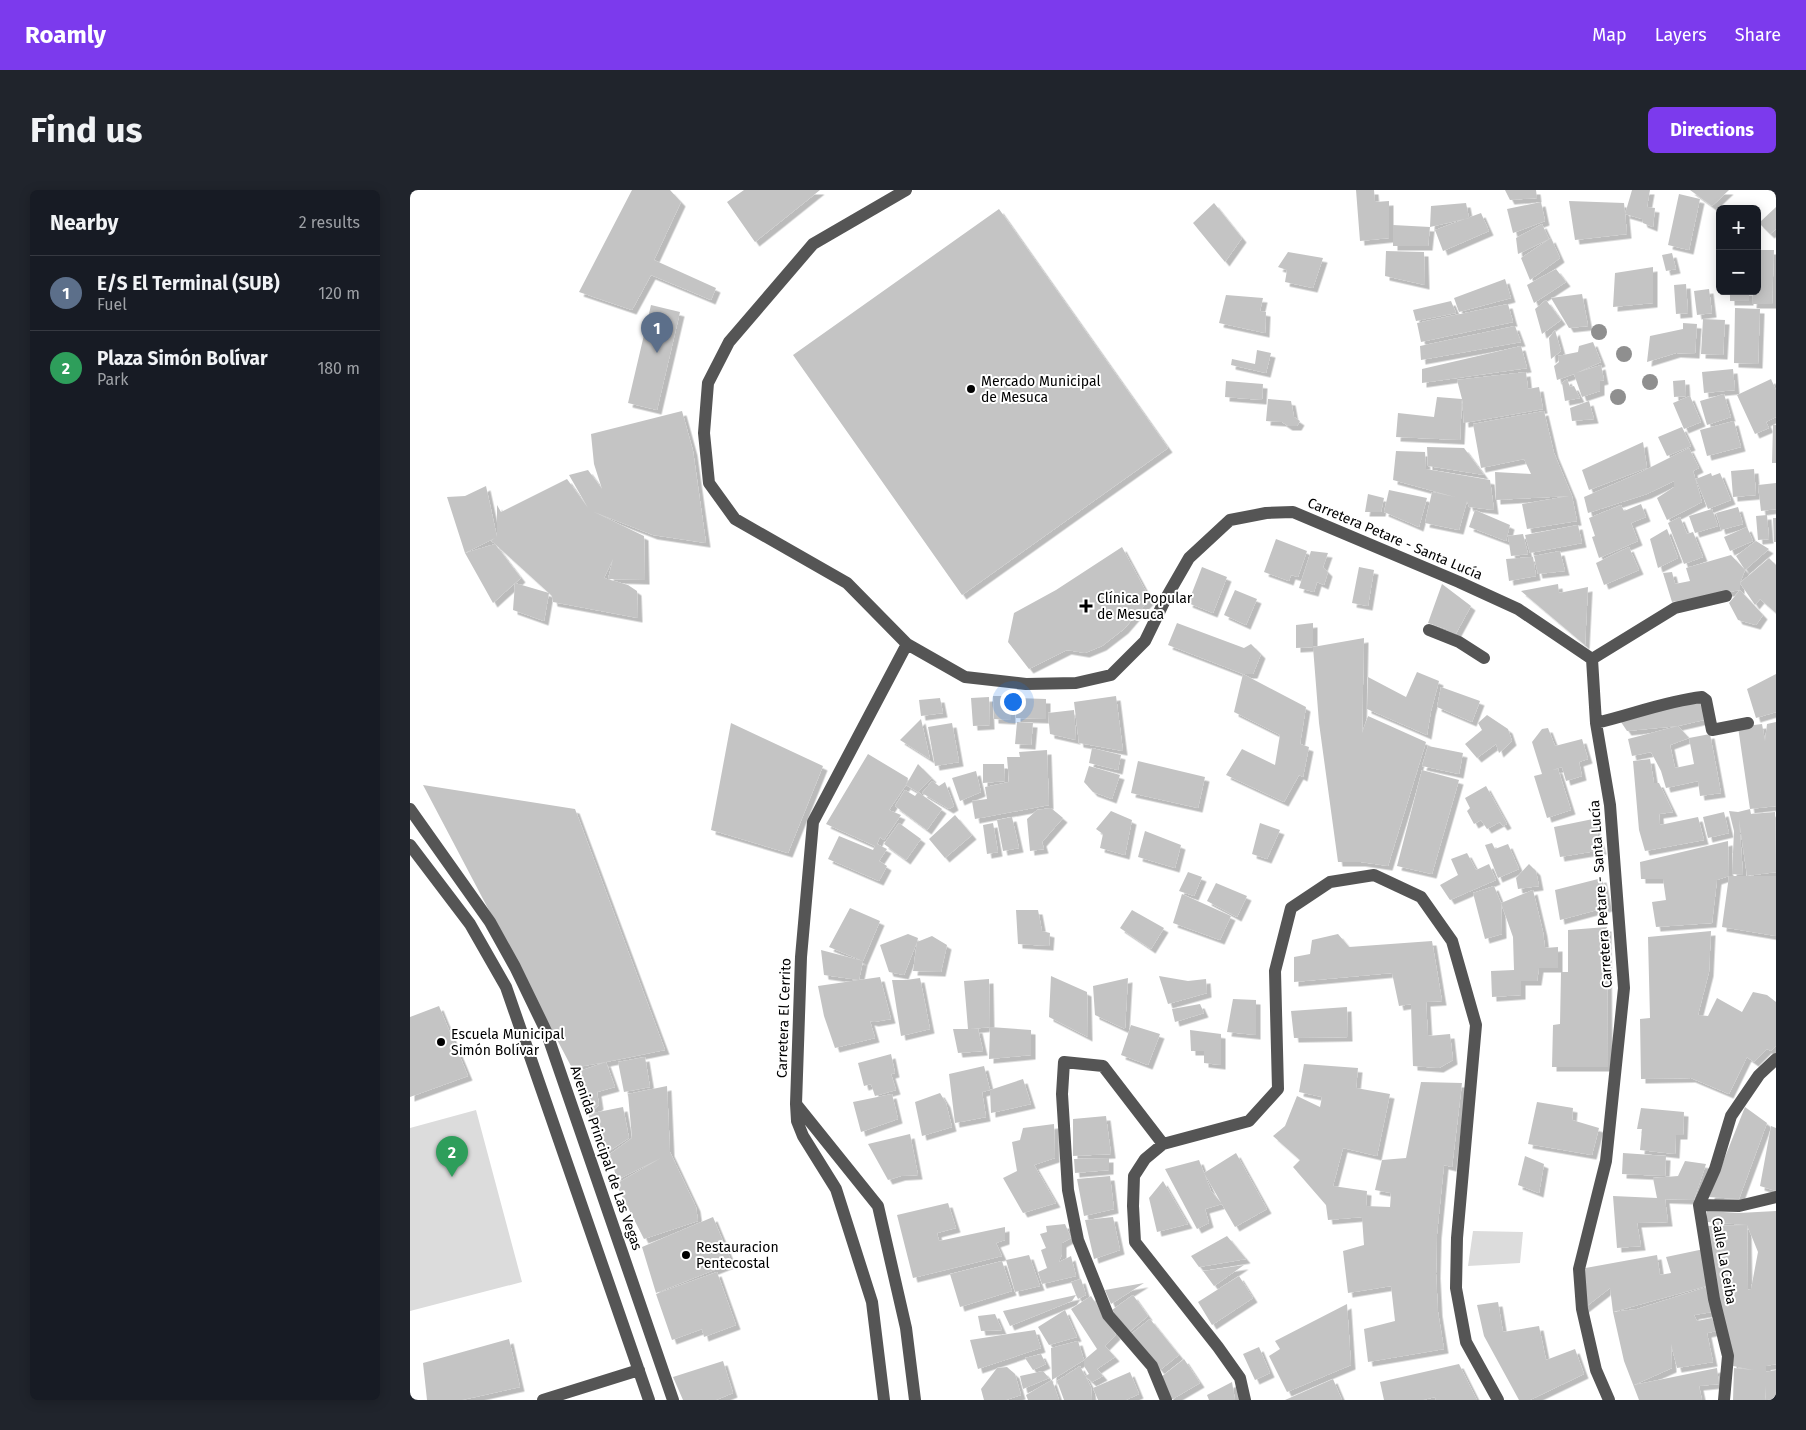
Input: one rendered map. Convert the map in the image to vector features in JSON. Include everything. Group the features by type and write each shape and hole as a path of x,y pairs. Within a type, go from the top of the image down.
{"street":[{"name":"Carretera Petare - Santa Lucía","path":"906,190 813,244 729,342 708,383 704,433 709,483 735,519 847,583 907,644 965,677 1026,684 1076,683 1111,675 1145,641 1188,558 1230,520 1266,513 1293,512 1518,608 1592,660 1596,723 1610,805 1624,988 1606,1161 1579,1269 1582,1309 1596,1370 1609,1400"},
{"path":"1592,660 1675,608 1726,596"},
{"path":"1429,630 1459,642 1484,658"},
{"name":"Carretera El Cerrito","path":"884,1400 872,1302 836,1189 803,1136 797,1121 796,1104 801,957 813,822 907,644"},
{"path":"1596,723 1680,699 1702,697 1706,700 1712,730 1748,723"},
{"name":"Avenida Principal de Las Vegas","path":"410,809 490,922 515,967 546,1031 673,1400"},
{"path":"410,845 470,924 506,988 649,1400"},
{"path":"1245,1400 1240,1378 1136,1242 1133,1206 1134,1176 1145,1160 1163,1144 1249,1120 1278,1089 1275,971 1291,908 1330,882 1374,875 1421,897 1452,941 1476,1025 1457,1238 1456,1288 1466,1342 1498,1400"},
{"name":"Calle La Ceiba","path":"1724,1400 1728,1356 1714,1299 1699,1205 1715,1169 1731,1116 1759,1075 1776,1059"},
{"path":"1163,1144 1103,1066 1064,1062 1062,1094 1068,1190 1078,1240 1108,1315 1152,1366 1166,1400"},
{"path":"796,1104 878,1206 906,1328 915,1400"},
{"path":"1699,1205 1738,1206 1776,1197"},
{"path":"543,1400 639,1370"}],"shaded area":[{"path":"476,1110 522,1282 410,1311 410,1128"},
{"path":"1473,1231 1523,1232 1520,1263 1468,1266"}],"building":[{"path":"632,190 670,190 681,202 654,260 716,288 711,300 651,275 632,310 579,292"},
{"path":"744,190 820,190 755,242 727,202"},
{"path":"1356,190 1374,190 1375,202 1389,201 1389,238 1360,241"},
{"path":"1505,190 1536,190 1537,198 1510,200"},
{"path":"1632,190 1650,190 1647,207 1655,208 1653,227 1643,223 1642,219 1625,214"},
{"path":"1690,190 1729,190 1712,206"},
{"path":"1679,194 1700,199 1689,250 1668,245"},
{"path":"1569,201 1624,203 1627,234 1575,240"},
{"path":"1541,202 1545,221 1513,233 1507,209"},
{"path":"1214,203 1242,238 1225,262 1193,223"},
{"path":"1466,203 1469,218 1430,227 1431,206"},
{"path":"1776,207 1776,229 1770,234 1761,225 1761,221"},
{"name":"Mercado Municipal de Mesuca","path":"999,209 1168,448 962,595 793,355"},
{"path":"1481,213 1489,231 1443,251 1435,230"},
{"path":"1542,224 1549,239 1518,254 1516,238"},
{"path":"1393,225 1430,227 1428,246 1393,246"},
{"path":"1551,238 1560,258 1530,280 1521,258"},
{"path":"1761,250 1774,250 1772,304 1752,304 1753,295 1761,295"},
{"path":"1386,251 1424,252 1425,285 1385,276"},
{"path":"1288,252 1323,258 1313,288 1285,282 1287,270 1278,267"},
{"path":"1672,253 1676,269 1666,271 1662,255"},
{"path":"1653,267 1653,303 1613,307 1615,273"},
{"path":"1556,269 1566,282 1534,303 1527,285"},
{"path":"1505,279 1511,298 1459,312 1454,298"},
{"path":"1686,284 1688,313 1676,314 1674,285"},
{"path":"1709,289 1712,313 1697,315 1694,291"},
{"path":"1582,294 1588,326 1569,328 1551,298"},
{"path":"1226,295 1263,298 1260,311 1266,312 1265,333 1219,323"},
{"path":"1730,295 1749,295 1749,301 1730,301"},
{"path":"1546,300 1561,320 1542,334 1535,309"},
{"path":"1451,301 1456,313 1416,321 1413,310"},
{"path":"1508,304 1513,322 1421,342 1417,323"},
{"path":"651,305 680,312 657,410 628,403"},
{"path":"1735,308 1760,309 1758,364 1734,363"},
{"path":"1703,319 1725,320 1723,355 1701,354"},
{"path":"1683,323 1697,324 1695,354 1676,353 1647,362 1650,336 1683,329"},
{"path":"1515,326 1521,342 1421,360 1420,346"},
{"path":"1555,330 1561,351 1551,359 1549,338"},
{"path":"1593,342 1601,362 1576,373 1601,365 1604,380 1600,381 1600,391 1582,397 1574,374 1557,380 1554,366 1559,362 1558,356 1578,352 1579,346"},
{"path":"1521,346 1527,368 1422,383 1422,369"},
{"path":"1257,350 1271,353 1266,373 1231,365 1232,359 1255,364"},
{"path":"1733,369 1735,390 1704,393 1702,372"},
{"path":"1526,372 1528,389 1539,387 1543,409 1464,423 1462,399 1457,380"},
{"path":"1567,379 1570,387 1574,386 1580,398 1565,401 1562,383"},
{"path":"1771,379 1776,390 1776,417 1766,422 1769,428 1755,434 1737,395"},
{"path":"1685,380 1686,396 1674,397 1673,381"},
{"path":"1226,381 1263,384 1262,400 1225,397"},
{"path":"1724,394 1731,417 1707,425 1700,401"},
{"path":"1690,396 1701,422 1684,429 1673,403"},
{"path":"1437,397 1462,399 1460,440 1396,437 1398,413 1434,417"},
{"path":"1268,399 1291,401 1294,417 1300,421 1297,426 1288,426 1282,422 1266,421"},
{"path":"1589,401 1594,419 1572,421 1570,408"},
{"path":"682,411 693,451 706,543 653,535 594,512 644,536 645,580 608,579 613,559 604,578 628,585 637,591 638,618 553,602 552,596 549,593 491,541 495,538 465,553 447,497 465,496 486,486 497,537 497,505 501,512 567,479 588,508 569,475 588,470 602,489 594,464 591,434"},
{"path":"1544,411 1554,453 1572,496 1577,521 1527,529 1522,504 1569,496 1496,500 1495,472 1531,474 1524,459 1481,468 1473,424"},
{"path":"1734,421 1741,447 1707,456 1700,430"},
{"path":"1773,425 1776,425 1776,463 1772,463"},
{"path":"1682,427 1691,446 1667,456 1658,437"},
{"path":"1643,442 1647,468 1589,490 1582,470"},
{"path":"1427,447 1464,448 1484,475 1428,466"},
{"path":"1689,448 1699,468 1693,471 1702,502 1667,520 1657,498 1674,487 1674,481 1647,494 1588,513 1584,497 1637,474"},
{"path":"1396,451 1425,452 1426,469 1490,480 1494,510 1469,507 1467,501 1459,530 1425,523 1432,492 1455,497 1393,480"},
{"path":"1754,469 1756,495 1733,497 1731,471"},
{"path":"1711,473 1712,476 1720,473 1731,500 1708,509 1696,479"},
{"path":"1776,483 1776,509 1761,511 1758,485"},
{"path":"1389,490 1427,498 1419,527 1384,512"},
{"path":"1368,494 1384,498 1381,512 1365,512"},
{"path":"1641,504 1646,517 1631,523 1638,541 1599,558 1592,537 1595,536 1589,518 1621,505 1624,511"},
{"path":"1738,507 1743,524 1721,530 1716,513"},
{"path":"1712,509 1718,526 1695,533 1689,516"},
{"path":"1475,510 1510,525 1506,541 1469,527"},
{"path":"1767,515 1769,539 1758,540 1756,516"},
{"path":"1680,517 1687,534 1693,532 1703,557 1684,564 1668,523"},
{"path":"1773,518 1776,518 1776,542 1774,542"},
{"path":"1578,525 1582,543 1530,553 1525,535"},
{"path":"1747,527 1753,541 1730,551 1724,537"},
{"path":"1667,529 1678,558 1658,568 1650,539"},
{"path":"1523,534 1528,554 1511,556 1508,536"},
{"path":"1276,539 1307,551 1298,577 1291,575 1289,581 1264,572"},
{"path":"1756,541 1769,549 1745,570 1736,556"},
{"path":"495,544 521,578 493,603 465,553"},
{"name":"Clínica Popular de Mesuca","path":"1122,547 1150,599 1124,629 1102,646 1085,653 1067,650 1029,669 1008,642 1014,613 1056,590"},
{"path":"1629,547 1639,570 1604,585 1596,563"},
{"path":"1311,551 1328,553 1323,567 1328,572 1324,585 1317,582 1314,592 1299,588"},
{"path":"1560,551 1565,571 1538,574 1534,556"},
{"path":"1731,555 1745,570 1740,583 1740,590 1672,602 1663,573 1672,572 1675,584 1690,581 1686,568"},
{"path":"1533,557 1536,576 1509,581 1506,559"},
{"path":"1769,558 1776,565 1776,613 1760,599 1755,605 1740,583"},
{"path":"1202,567 1227,577 1213,613 1188,603"},
{"path":"1359,567 1374,570 1368,606 1352,603"},
{"path":"515,583 549,593 544,621 513,610"},
{"path":"1442,584 1471,606 1453,639 1446,629 1428,623"},
{"path":"1558,584 1559,593 1588,587 1585,645 1521,591"},
{"path":"1235,590 1257,599 1246,625 1224,615"},
{"path":"1740,590 1763,615 1756,625 1738,620 1729,603"},
{"path":"1177,623 1244,648 1251,644 1261,654 1253,674 1243,674 1168,645"},
{"path":"1313,623 1313,647 1296,648 1296,625"},
{"path":"1364,638 1362,733 1368,716 1426,742 1388,866 1361,862 1338,862 1319,723 1313,647"},
{"path":"1417,672 1439,681 1427,735 1367,709 1368,677 1406,697"},
{"path":"1243,674 1306,707 1300,744 1309,747 1303,777 1299,775 1284,802 1226,775 1242,749 1275,765 1280,735 1234,712"},
{"path":"1776,674 1776,712 1756,718 1747,689"},
{"path":"1441,687 1480,701 1472,722 1437,707"},
{"path":"993,696 1011,696 1011,720 994,719"},
{"path":"1116,696 1123,751 1079,743 1074,702"},
{"path":"989,697 990,725 973,726 971,698"},
{"path":"940,698 943,713 921,716 919,700"},
{"path":"1016,698 1046,699 1046,719 1016,718"},
{"path":"1700,702 1704,720 1678,726 1627,731 1621,722 1675,706"},
{"path":"1074,710 1076,740 1050,734 1048,713"},
{"path":"1487,715 1508,729 1512,741 1499,753 1496,744 1477,758 1465,744 1482,730 1478,723"},
{"path":"921,719 930,759 900,740"},
{"path":"1017,722 1033,723 1031,745 1015,744"},
{"path":"1776,722 1776,806 1750,809 1738,727 1762,724 1765,741 1767,724"},
{"path":"731,723 823,766 788,853 711,830"},
{"path":"952,723 959,762 935,766 928,727"},
{"path":"1678,726 1689,738 1710,734 1721,793 1700,796 1698,781 1666,788 1661,771 1651,752 1632,756 1628,739","holes":["1689,738 1694,764 1675,768 1670,745"]},
{"path":"1548,728 1555,746 1582,739 1588,759 1579,762 1582,776 1566,781 1562,767 1552,770 1558,769 1571,810 1547,818 1534,776 1542,774 1532,742 1542,729"},
{"path":"1428,746 1463,753 1459,774 1422,766"},
{"path":"1092,748 1121,755 1118,770 1089,763"},
{"path":"1047,750 1049,805 975,819 972,801 987,799 985,787 1009,782 1007,757 1020,757 1019,752"},
{"path":"868,754 908,778 906,785 889,810 901,815 884,840 880,837 877,844 887,849 879,861 887,866 879,881 828,859 839,836 873,850 875,846 826,824"},
{"path":"1650,759 1654,783 1659,783 1673,812 1659,814 1660,825 1698,817 1704,840 1645,851 1639,830 1633,761"},
{"path":"1138,761 1205,777 1198,808 1131,793"},
{"path":"918,764 932,778 918,792 906,785"},
{"path":"983,764 1004,764 1005,781 983,783"},
{"path":"1089,766 1120,775 1112,799 1093,792 1084,782"},
{"path":"1422,770 1459,780 1432,874 1397,866"},
{"path":"976,771 981,792 960,801 952,778"},
{"path":"932,781 939,786 945,782 954,806 949,809 922,793"},
{"path":"423,785 575,809 665,1050 572,1068"},
{"path":"1486,786 1507,824 1503,826 1500,822 1487,829 1481,820 1474,824 1467,811 1470,808 1465,798"},
{"path":"905,790 915,796 918,792 942,809 927,830 895,806"},
{"path":"1051,808 1063,818 1042,842 1044,849 1030,851 1027,819 1037,810"},
{"path":"1750,809 1751,814 1775,812 1776,872 1747,876 1739,819 1743,875 1732,874 1734,831 1729,811 1738,812"},
{"path":"1111,811 1132,820 1125,855 1100,848 1103,834 1096,829"},
{"path":"1724,812 1729,833 1708,838 1703,817"},
{"path":"955,815 972,835 945,858 929,839"},
{"path":"1012,817 1019,848 1003,851 997,820"},
{"path":"1593,819 1602,850 1560,857 1554,827"},
{"path":"899,823 921,839 906,860 884,844"},
{"path":"993,823 998,852 987,854 983,825"},
{"path":"1260,823 1280,830 1267,859 1252,854"},
{"path":"1145,831 1181,845 1175,868 1138,857"},
{"path":"1728,841 1729,876 1717,880 1712,923 1656,927 1652,902 1666,900 1663,879 1641,879 1640,862"},
{"path":"1492,843 1495,849 1508,844 1519,869 1498,878 1485,845"},
{"path":"1467,853 1476,870 1489,864 1496,880 1450,900 1440,885 1458,875 1451,859"},
{"path":"1529,864 1536,871 1539,886 1518,889 1516,878"},
{"path":"1188,872 1202,877 1194,896 1179,891"},
{"path":"1729,876 1776,876 1776,936 1722,927"},
{"path":"1602,878 1608,907 1560,920 1555,890"},
{"path":"1216,883 1247,896 1237,917 1207,901"},
{"path":"1494,886 1501,903 1502,934 1485,939 1473,893"},
{"path":"1533,890 1545,948 1558,947 1558,968 1539,968 1537,981 1521,981 1521,995 1492,997 1491,971 1514,970 1513,937 1501,903"},
{"path":"1182,894 1231,916 1220,940 1173,923"},
{"path":"850,908 880,921 863,961 829,947"},
{"path":"1016,910 1038,910 1042,931 1050,933 1049,946 1018,944"},
{"path":"1132,910 1164,928 1151,949 1120,928"},
{"path":"1607,927 1608,1067 1552,1067 1553,1025 1560,1024 1561,972 1568,972 1568,930"},
{"path":"1711,931 1709,972 1698,1015 1708,1016 1717,998 1742,1012 1753,992 1767,995 1776,1002 1776,1046 1771,1051 1767,1049 1754,1062 1747,1057 1729,1094 1691,1078 1641,1079 1640,1019 1650,1018 1648,937"},
{"path":"908,934 918,938 904,975 889,972 880,945"},
{"path":"1338,934 1349,947 1432,941 1442,1001 1426,1002 1428,1036 1450,1034 1453,1060 1439,1068 1413,1066 1411,1004 1399,1006 1392,973 1294,982 1294,957 1310,954 1312,940"},
{"path":"932,936 947,945 941,972 913,971 917,942"},
{"path":"821,950 863,961 859,980 824,975"},
{"path":"1051,976 1087,992 1088,1037 1049,1017"},
{"path":"1159,976 1188,981 1206,979 1207,993 1168,1004"},
{"path":"880,977 891,1019 870,1021 875,1038 835,1048 824,1016 818,986"},
{"path":"920,978 930,1029 901,1036 892,980"},
{"path":"1128,978 1125,1029 1095,1015 1093,986"},
{"path":"989,979 990,1027 971,1029 978,1029 983,1051 958,1053 953,1029 968,1029 964,981"},
{"path":"1233,999 1256,1000 1256,1035 1227,1032"},
{"path":"1200,1004 1204,1013 1175,1022 1172,1009"},
{"path":"439,1006 468,1076 410,1097 410,1017"},
{"path":"1347,1007 1348,1037 1294,1038 1291,1011"},
{"path":"1131,1025 1160,1034 1148,1065 1121,1055"},
{"path":"990,1027 1031,1030 1031,1055 989,1059"},
{"path":"1190,1030 1221,1034 1221,1065 1204,1063 1204,1051 1191,1051"},
{"path":"891,1054 895,1073 891,1074 896,1090 875,1096 871,1084 864,1086 858,1063"},
{"path":"645,1057 650,1087 624,1092 618,1062"},
{"path":"606,1062 615,1087 597,1092 599,1105 588,1114 574,1073"},
{"path":"1304,1064 1358,1068 1356,1088 1390,1094 1377,1156 1343,1148 1333,1186 1367,1191 1366,1206 1390,1207 1391,1193 1375,1190 1382,1160 1406,1158 1421,1082 1462,1083 1452,1167 1444,1165 1437,1234 1436,1274 1438,1312 1444,1349 1368,1362 1364,1329 1395,1321 1391,1286 1348,1293 1343,1251 1364,1245 1362,1217 1328,1220 1326,1205 1293,1167 1300,1160 1273,1136 1285,1126 1297,1096 1320,1107 1322,1097 1299,1092"},
{"path":"984,1066 990,1090 982,1092 986,1117 955,1123 949,1074"},
{"path":"1023,1079 1031,1104 991,1113 990,1090"},
{"path":"667,1086 670,1152 696,1207 698,1221 644,1239 616,1184 661,1158 617,1180 610,1154 632,1138 628,1094"},
{"path":"940,1093 946,1103 952,1127 922,1136 915,1102"},
{"path":"892,1094 898,1119 861,1132 853,1102"},
{"path":"1537,1102 1573,1108 1572,1120 1599,1128 1592,1155 1528,1144"},
{"path":"623,1107 629,1138 603,1155 588,1114"},
{"path":"1745,1107 1767,1123 1739,1199 1709,1197"},
{"path":"1641,1108 1684,1112 1683,1135 1676,1135 1675,1154 1640,1150 1642,1129 1637,1129"},
{"path":"1106,1116 1111,1154 1073,1156 1073,1119"},
{"path":"1054,1124 1055,1158 1034,1165 1056,1203 1023,1213 1003,1178 1017,1171 1012,1142 1020,1140 1023,1128"},
{"path":"1771,1126 1776,1128 1776,1191 1760,1186"},
{"path":"910,1134 918,1175 901,1176 888,1180 868,1144"},
{"path":"1236,1153 1267,1209 1235,1227 1204,1173"},
{"path":"1623,1153 1666,1156 1665,1176 1622,1174"},
{"path":"1525,1156 1544,1164 1539,1193 1518,1185"},
{"path":"1109,1158 1109,1170 1075,1173 1074,1159"},
{"path":"1199,1160 1211,1191 1222,1204 1205,1209 1209,1223 1197,1229 1165,1169"},
{"path":"1685,1161 1706,1164 1694,1200 1665,1199 1668,1222 1637,1223 1641,1246 1617,1248 1613,1196 1657,1198 1653,1178 1678,1176"},
{"path":"1110,1176 1114,1209 1084,1216 1077,1179"},
{"path":"1163,1181 1188,1224 1157,1232 1149,1198"},
{"path":"948,1203 956,1228 937,1233 939,1241 1005,1227 1005,1240 996,1243 1002,1256 913,1278 897,1215"},
{"path":"1707,1211 1739,1213 1776,1211 1776,1364 1766,1366 1766,1372 1776,1370 1776,1400 1766,1400 1766,1386 1765,1400 1733,1400 1734,1368 1753,1370 1733,1366 1714,1298 1708,1226 1747,1225 1707,1222","holes":["1747,1225 1758,1252 1751,1289 1748,1290"]},
{"name":"Restauracion Pentecostal","path":"713,1217 732,1263 656,1293 642,1247"},
{"path":"1113,1217 1120,1250 1094,1259 1085,1220"},
{"path":"1065,1224 1071,1238 1062,1243 1062,1254 1059,1262 1071,1256 1076,1276 1042,1284 1038,1272 1047,1268 1041,1250 1046,1248 1040,1234 1047,1232 1046,1226"},
{"path":"1227,1236 1246,1259 1199,1267 1191,1256"},
{"path":"1704,1249 1710,1285 1613,1312 1610,1288 1583,1309 1580,1269 1657,1255 1660,1275 1671,1273 1666,1257"},
{"path":"1029,1255 1040,1286 1015,1292 1006,1260"},
{"path":"1002,1261 1012,1291 960,1307 950,1274"},
{"path":"1244,1265 1214,1286 1203,1271"},
{"path":"717,1272 736,1325 704,1337 702,1329 672,1340 656,1294"},
{"path":"1239,1276 1253,1298 1212,1325 1198,1302"},
{"path":"1081,1279 1086,1295 1078,1299 1071,1282"},
{"path":"1144,1283 1111,1304 1105,1290"},
{"path":"1707,1287 1712,1312 1694,1315 1697,1321 1712,1318 1717,1331 1707,1333 1713,1362 1677,1368 1671,1344 1672,1368 1634,1385 1717,1368 1719,1384 1699,1386 1702,1400 1639,1400 1624,1361 1613,1312 1637,1309"},
{"path":"1076,1295 1072,1301 1010,1326 1003,1311"},
{"path":"1133,1295 1148,1316 1129,1332 1112,1310"},
{"path":"1091,1296 1116,1335 1105,1346 1115,1357 1097,1369 1103,1376 1092,1382 1085,1376 1089,1374 1084,1366 1084,1360 1097,1349 1071,1309"},
{"path":"1498,1302 1503,1332 1539,1326 1546,1360 1575,1349 1584,1374 1530,1400 1519,1400 1484,1336 1477,1305"},
{"path":"1347,1304 1351,1365 1287,1392 1269,1356 1280,1349 1275,1341"},
{"path":"1065,1310 1077,1337 1049,1345 1038,1327"},
{"path":"995,1314 1002,1330 981,1331 978,1316"},
{"path":"1150,1319 1179,1355 1160,1370 1131,1334"},
{"path":"1035,1330 1041,1348 978,1369 970,1340"},
{"path":"509,1339 520,1387 462,1400 427,1400 423,1363"},
{"path":"1078,1341 1084,1360 1052,1380 1051,1348"},
{"path":"1259,1347 1270,1373 1255,1380 1243,1354"},
{"path":"1041,1354 1046,1364 1033,1370 1025,1358"},
{"path":"1184,1359 1200,1383 1171,1400 1161,1377"},
{"path":"723,1361 733,1393 716,1400 683,1400 673,1377"},
{"path":"1459,1364 1477,1400 1436,1400 1435,1397 1423,1400 1384,1400 1380,1382"},
{"path":"1080,1366 1091,1387 1092,1400 1064,1400 1057,1381"},
{"path":"1007,1367 1015,1374 1021,1395 1006,1400 984,1400 981,1389 997,1368"},
{"path":"1043,1371 1049,1378 1023,1389 1020,1376"},
{"path":"1130,1372 1139,1394 1126,1400 1098,1400 1093,1388"},
{"path":"1333,1379 1342,1400 1285,1400"},
{"path":"1052,1380 1059,1400 1028,1400 1026,1395"},
{"path":"1232,1382 1235,1400 1209,1400 1207,1395"}],"place":[{"name":"E/S El Terminal (SUB)","path":"657,353"},
{"name":"Mercado Municipal de Mesuca","path":"971,389"},
{"name":"Clínica Popular de Mesuca","path":"1086,606"},
{"name":"Escuela Municipal Simón Bolívar","path":"441,1042"},
{"name":"Plaza Simón Bolívar","path":"452,1177"},
{"name":"Restauracion Pentecostal","path":"686,1255"}]}
